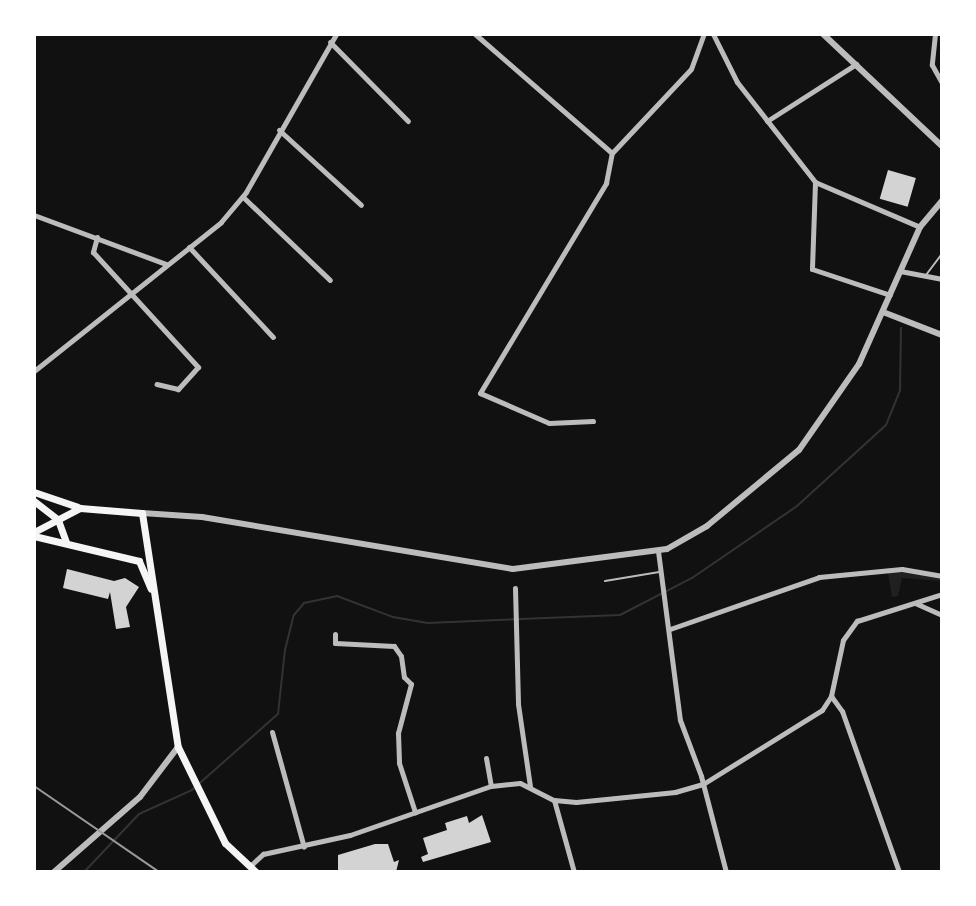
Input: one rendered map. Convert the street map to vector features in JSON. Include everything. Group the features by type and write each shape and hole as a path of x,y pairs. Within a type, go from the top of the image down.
{"main road":[{"path":"34,492 80,508 142,513 178,747 196,777 225,843 253,870"},
{"path":"34,501 58,520 66,542"},
{"path":"34,534 80,508"},
{"path":"34,534 139,561 149,554"},
{"path":"139,561 154,594"}],"street":[{"path":"34,371 189,247 243,197 336,34"},
{"path":"475,34 612,153 613,168 480,393 549,423 593,421"},
{"path":"612,153 691,69 704,34"},
{"path":"713,34 737,82 815,182 920,227"},
{"path":"823,34 942,146"},
{"path":"935,34 932,65 942,83"},
{"path":"330,42 408,121"},
{"path":"767,121 856,64"},
{"path":"279,130 361,205"},
{"path":"815,182 812,269 890,295"},
{"path":"243,197 330,280"},
{"path":"142,513 202,517 513,569 658,551 707,526 799,450 859,364 920,227 942,201"},
{"path":"34,215 166,264"},
{"path":"97,237 93,252 132,290 198,367 178,389 157,384"},
{"path":"189,247 273,337"},
{"path":"900,271 942,279"},
{"path":"883,312 942,335"},
{"path":"658,551 680,720 703,784 726,872"},
{"path":"670,629 819,577 902,569 942,576"},
{"path":"515,588 518,704 530,786"},
{"path":"253,870 263,854 304,847 491,786 530,786 554,800 675,792 703,784 822,710 831,696 841,646 853,625 871,612 942,594"},
{"path":"915,602 942,615"},
{"path":"335,634 335,643 394,646 401,656 404,677 411,684 398,733 399,763 415,812"},
{"path":"831,696 842,711 899,872"},
{"path":"272,732 304,847"},
{"path":"54,872 140,797 178,747"},
{"path":"486,758 491,786"},
{"path":"554,800 574,872"}],"lane":[{"path":"926,276 942,254"},
{"path":"605,581 661,572"}],"shaded area":[{"path":"908,572 942,581 902,578 898,596 892,597 888,573"}],"building":[{"path":"888,170 916,178 908,207 880,199"},
{"path":"67,569 114,581 125,578 139,587 126,607 130,627 116,629 110,592 108,599 63,588"},
{"path":"482,815 491,842 423,862 421,857 428,854 423,838 447,830 445,823 467,816 469,823"},
{"path":"375,844 388,844 394,862 399,860 396,872 338,870 338,855"}],"waterway":[{"path":"84,872 139,814 192,790 278,714 285,650 294,615 304,603 337,596 393,617 427,623 620,615 692,578 797,506 886,425 900,390 901,328"}],"railway":[{"path":"34,786 159,872"}]}
